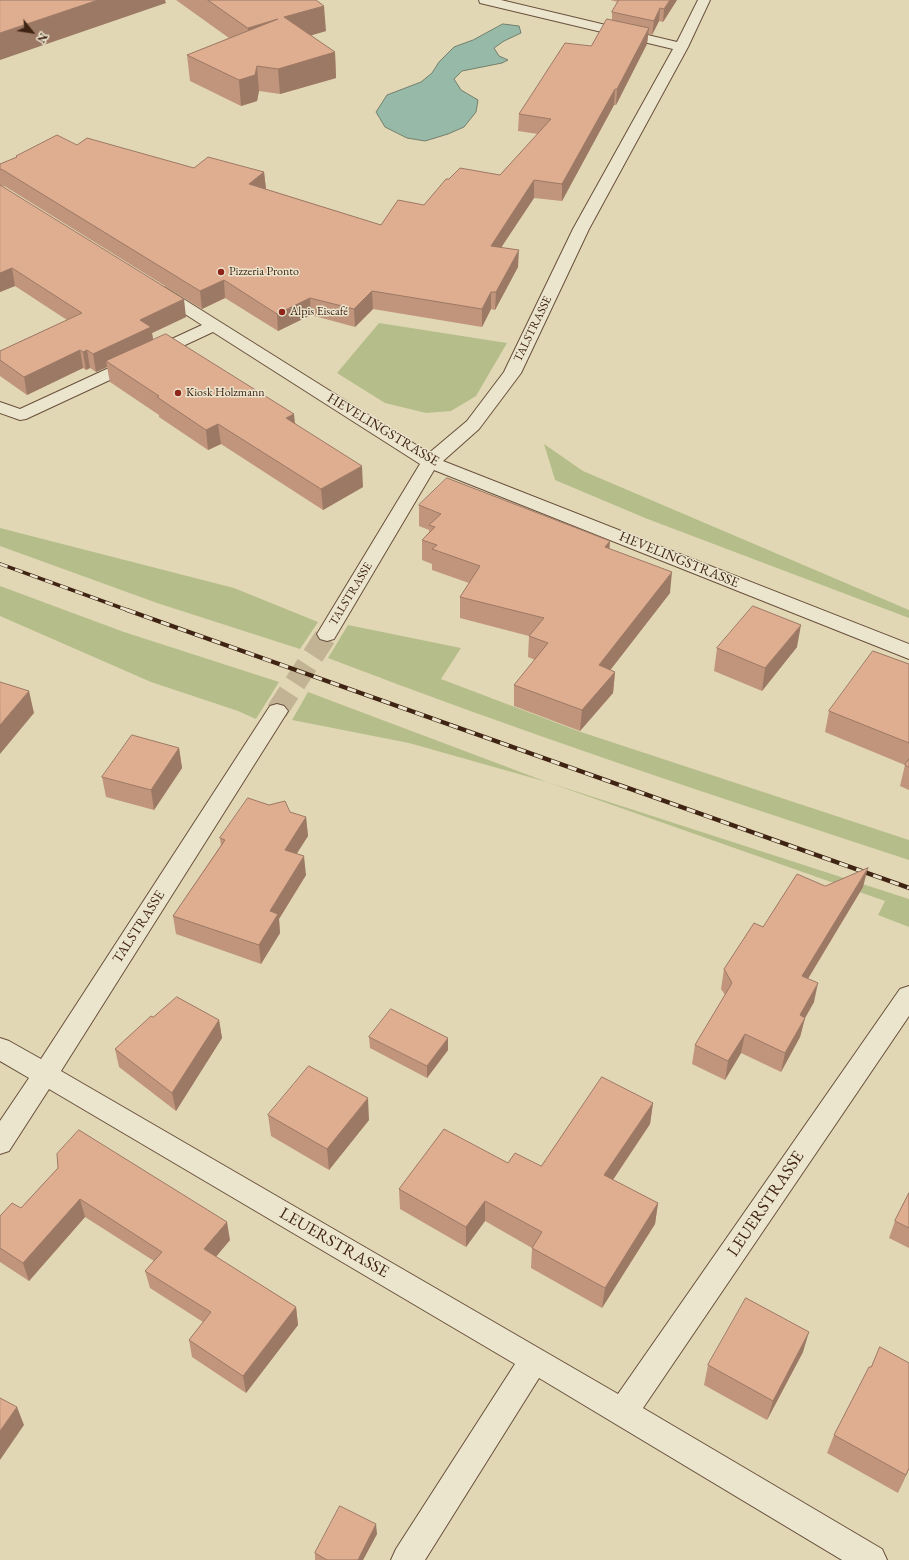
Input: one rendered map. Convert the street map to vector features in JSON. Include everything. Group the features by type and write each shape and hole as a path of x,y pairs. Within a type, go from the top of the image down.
{"street":[{"path":"486,0 681,47"},
{"name":"TALSTRASSE","path":"327,634 430,462 473,426 512,373 582,230 681,47 704,0"},
{"name":"HEVELINGSTRASSE","path":"145,281 430,462 909,652"},
{"path":"0,407 20,415 215,325"},
{"name":"TALSTRASSE","path":"0,1143 277,711"},
{"name":"LEUERSTRASSE","path":"623,1412 909,996"},
{"name":"LEUERSTRASSE","path":"0,1048 623,1412 871,1560"},
{"path":"407,1560 534,1360"}],"shaded area":[{"path":"503,24 519,26 521,33 504,41 494,48 499,56 508,60 502,63 462,71 454,79 461,90 478,100 476,112 464,127 425,141 407,138 385,127 376,112 387,95 421,82 432,73 439,62 454,47 473,40"},
{"path":"379,323 507,343 476,396 451,411 426,413 385,403 337,373"},
{"path":"544,444 583,471 909,610 909,618 645,518 555,480"},
{"path":"0,528 234,588 318,622 300,649 157,603 0,546"},
{"path":"0,586 124,632 279,682 256,719 238,711 151,682 0,616"},
{"path":"348,625 461,648 441,679 578,731 909,840 909,860 545,738 328,658"},
{"path":"308,692 547,782 409,743 292,720"},
{"path":"547,782 909,899 909,927 878,915 885,901"}],"building":[{"path":"0,0 98,0 0,33"},
{"path":"208,0 316,0 324,6 284,17 335,52 278,69 257,66 255,75 239,80 187,55 278,19 248,28"},
{"path":"619,0 670,0 664,9 660,8 654,21 612,12"},
{"path":"607,19 649,28 617,89 615,89 562,184 534,180 491,246 519,250 496,292 491,292 482,309 372,291 354,309 310,298 277,314 224,280 200,291 0,169 0,164 17,157 16,156 57,135 77,145 87,138 194,168 208,157 264,172 249,184 381,225 398,200 424,205 446,179 449,179 460,168 500,175 551,119 519,114 565,43 591,46"},
{"path":"0,185 184,299 140,320 151,327 93,354 87,350 83,352 80,350 24,377 0,360 0,351 82,313 12,268 0,273"},
{"path":"166,334 294,414 286,418 362,466 321,489 218,424 206,430 157,397 159,396 106,361"},
{"path":"447,478 610,541 605,547 672,572 599,665 615,672 582,710 514,685 548,643 529,636 544,618 460,597 480,566 432,549 437,545 422,540 435,527 429,525 441,514 419,505"},
{"path":"753,606 801,625 765,668 717,648"},
{"path":"873,651 909,664 909,743 829,711"},
{"path":"0,682 29,691 0,725"},
{"path":"132,735 179,748 151,790 102,777"},
{"path":"909,759 909,767 905,765"},
{"path":"248,798 269,805 285,801 290,812 306,817 285,850 304,856 270,911 278,914 259,945 173,916 225,840 220,838"},
{"path":"868,868 802,976 818,983 800,1015 805,1018 785,1053 745,1034 728,1061 695,1045 732,983 724,969 754,923 763,927 797,874 825,886"},
{"path":"177,997 219,1020 172,1093 115,1049 151,1016 153,1017"},
{"path":"391,1009 448,1038 427,1066 369,1037"},
{"path":"309,1066 368,1098 327,1149 268,1115"},
{"path":"602,1077 653,1103 604,1175 658,1203 605,1288 532,1248 542,1232 485,1201 466,1227 399,1189 444,1129 508,1163 515,1153 541,1166"},
{"path":"79,1130 227,1222 204,1249 296,1307 243,1376 189,1340 211,1312 145,1271 162,1252 80,1199 23,1263 0,1248 0,1216 12,1203 21,1208 58,1168 57,1154"},
{"path":"909,1193 909,1228 895,1221"},
{"path":"746,1298 809,1332 773,1401 708,1365"},
{"path":"880,1347 909,1363 909,1468 906,1475 834,1435 869,1367 871,1367"},
{"path":"0,1398 17,1407 0,1431"},
{"path":"340,1506 376,1524 358,1560 327,1560 315,1553"}],"tunnel":[{"path":"277,711 327,634"}],"railway":[{"path":"0,564 130,611"},
{"path":"127,610 909,888"}],"place":[{"name":"Pizzeria Pronto","path":"221,272"},
{"name":"Alpis Eiscafé","path":"282,312"},
{"name":"Kiosk Holzmann","path":"178,393"}]}
